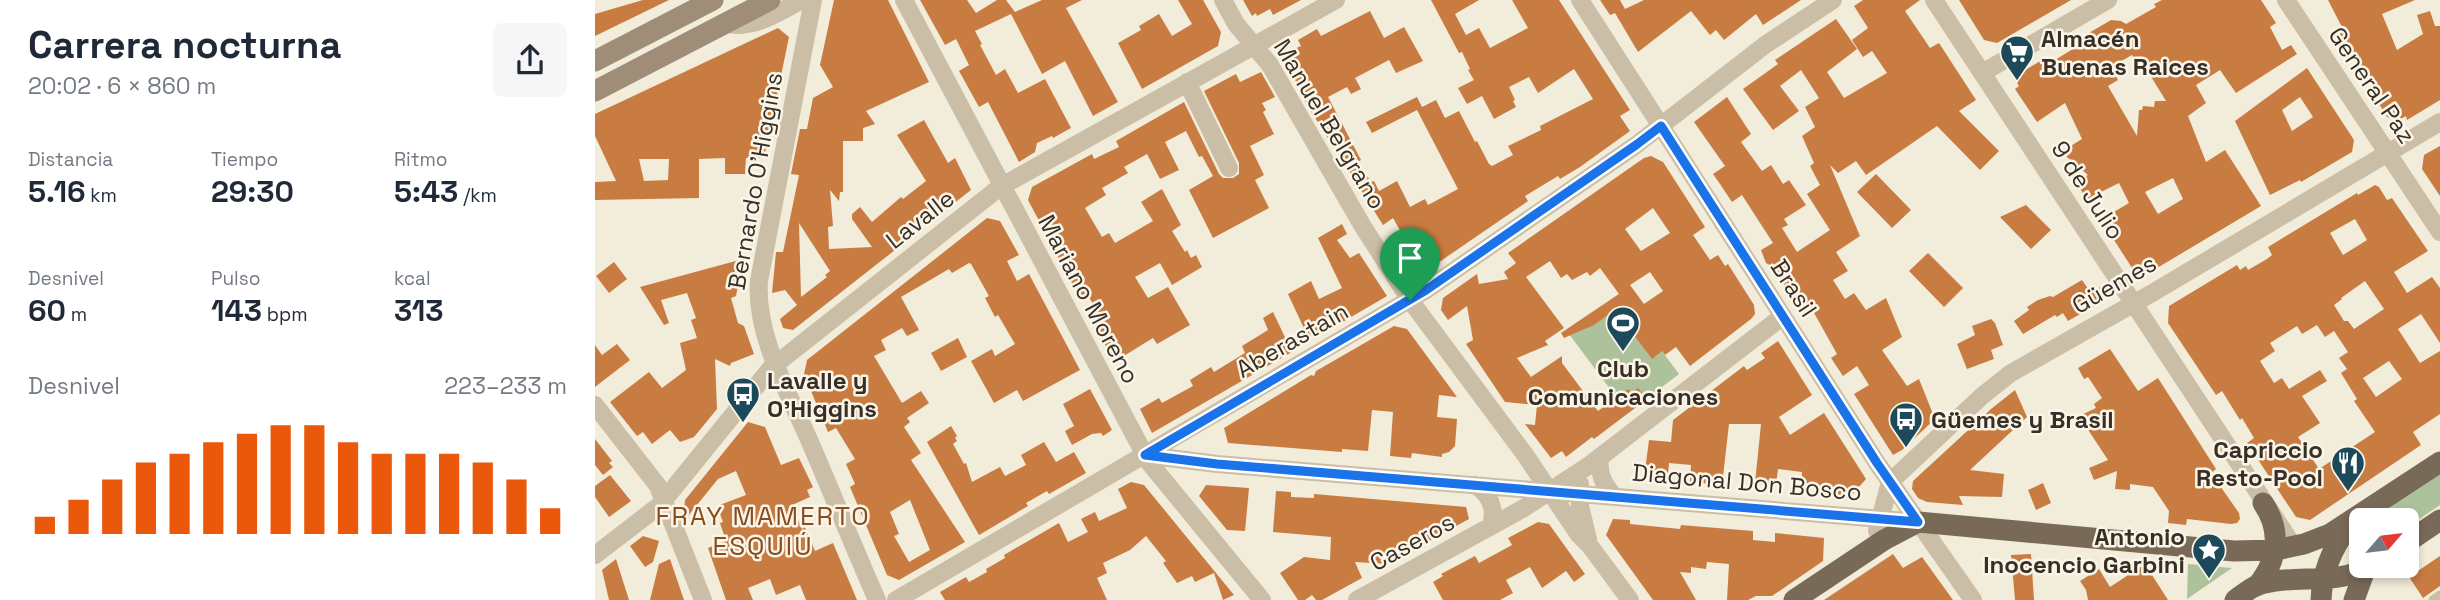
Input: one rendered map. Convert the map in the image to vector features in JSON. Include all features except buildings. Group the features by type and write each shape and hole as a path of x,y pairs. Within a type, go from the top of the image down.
{"main road":[{"path":"595,61 713,0"},
{"path":"595,91 763,3"},
{"name":"Diagonal Don Bosco","path":"2369,508 2440,461"},
{"path":"2263,503 2284,548 2316,589"},
{"path":"2419,534 2440,520"},
{"name":"Diagonal Don Bosco","path":"1918,522 2234,551 2284,548 2330,534 2349,521"},
{"path":"1794,600 1872,547 1918,522"},
{"path":"2316,589 2338,541 2349,528"},
{"path":"2235,600 2257,586 2284,548"},
{"path":"2257,586 2316,589 2349,575"},
{"path":"2354,600 2364,578"}],"street":[{"path":"726,24 760,22 802,0"},
{"name":"Bernardo O'Higgins","path":"813,0 759,281 758,302 761,323 877,600"},
{"name":"Mariano Moreno","path":"904,0 1145,455 1262,600"},
{"name":"Manuel Belgrano","path":"1223,0 1236,24 1270,65 1362,225 1410,300 1526,456 1579,535 1630,600"},
{"name":"Lavalle","path":"595,555 664,500 777,363 1002,186 1336,0"},
{"name":"Brasil","path":"1580,0 1890,482 1973,600"},
{"name":"Aberastain","path":"896,600 1410,300 1636,145 1765,45 1833,0"},
{"name":"9 de Julio","path":"1934,0 2263,503"},
{"path":"1982,73 2108,0"},
{"name":"General Paz","path":"2286,0 2440,232"},
{"path":"1188,82 1229,168"},
{"name":"Güemes","path":"1890,482 1982,396 2011,373 2440,122"},
{"name":"Caseros","path":"1357,600 1549,492 1600,457 1783,316"},
{"path":"595,405 658,486 703,600"},
{"name":"Diagonal Don Bosco","path":"1145,455 1217,464 1918,522"},
{"name":"Diagonal Don Bosco","path":"1600,457 1601,476 1614,496"},
{"name":"Manuel Belgrano","path":"1584,468 1580,494 1582,522 1590,546"},
{"path":"1872,547 1890,482"},
{"name":"Caseros","path":"1475,485 1484,491 1491,503 1491,526"}],"lane":[{"path":"2433,600 2440,595"}],"green space":[{"name":"Club Comunicaciones","path":"1619,294 1679,374 1628,413 1566,330"},
{"path":"2440,472 2440,505 2419,519 2419,508 2390,508"},
{"path":"2188,564 2232,568 2187,599"}],"place":[{"name":"Almacén Buenas Raices","path":"2017,82"},
{"name":"Club Comunicaciones","path":"1623,353"},
{"name":"Lavalle y O'Higgins","path":"743,424"},
{"name":"Güemes y Brasil","path":"1906,449"},
{"name":"Capriccio Resto-Pool","path":"2348,493"},
{"name":"Antonio Inocencio Garbini","path":"2209,580"}],"district":[{"name":"FRAY MAMERTO ESQUIÚ","path":"763,531"}],"route":[{"path":"1661,126 1877,463 1918,522 1217,464 1145,455 1410,300 1661,126"}]}
